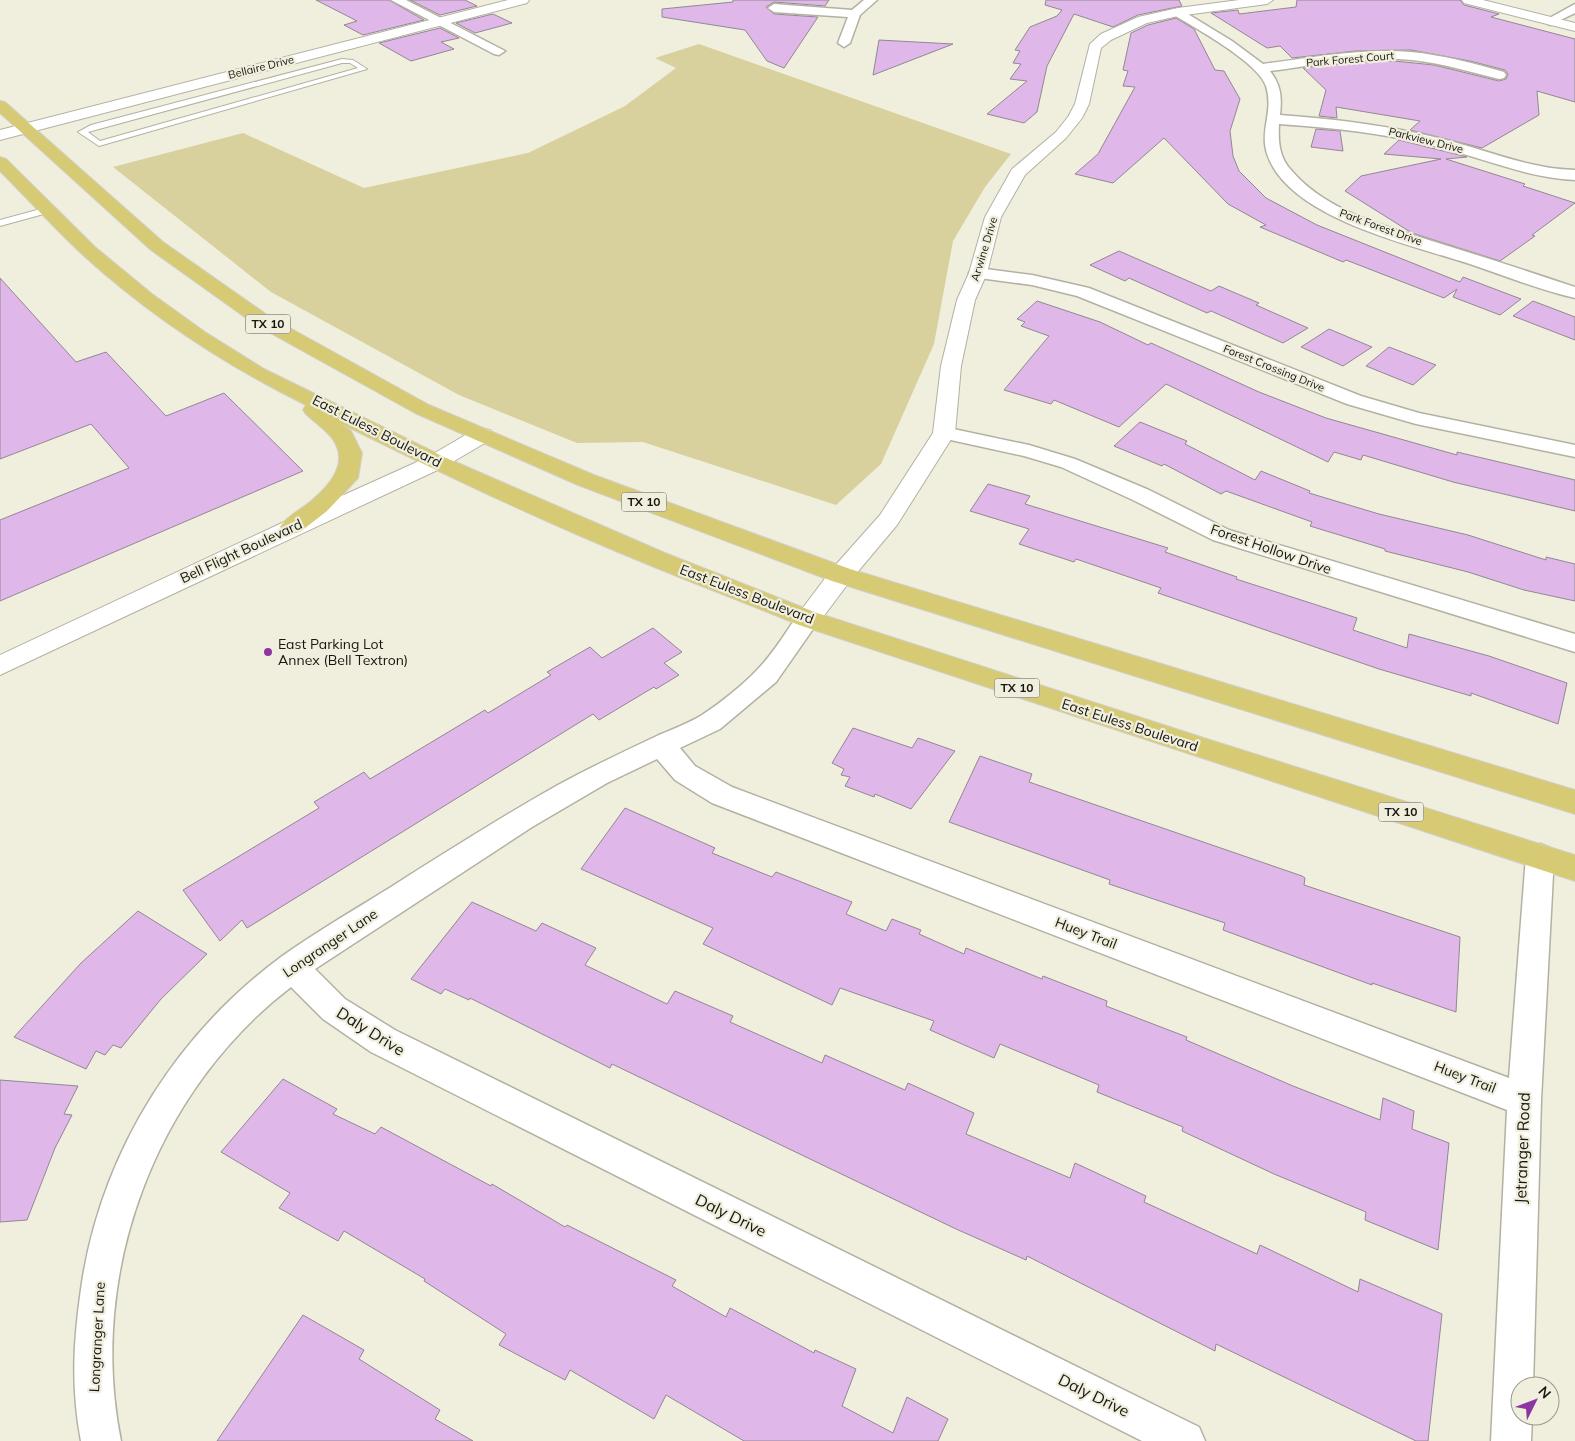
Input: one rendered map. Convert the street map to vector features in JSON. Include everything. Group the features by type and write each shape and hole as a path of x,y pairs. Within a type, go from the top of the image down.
{"main road":[{"name":"TX 10","path":"0,105 157,246 263,321 422,409 595,484 841,575 1575,802"},
{"name":"East Euless Boulevard","path":"0,162 90,252 145,298 198,336 258,373 436,462 656,559 719,582 808,619 1197,748 1575,868"},
{"path":"258,373 302,401 343,436 352,453 347,478 320,506 292,527"}],"street":[{"path":"397,0 498,51"},
{"name":"Bellaire Drive","path":"0,136 178,88 522,0"},
{"path":"844,43 855,14 871,0"},
{"name":"Arwine Drive","path":"808,619 841,575 889,520 944,433 951,366 966,300 978,273 992,217 1004,192 1018,172 1030,159 1061,135 1082,104 1095,47 1106,37 1125,27 1178,12 1238,2 1267,0"},
{"path":"1468,0 1575,27"},
{"path":"774,8 855,14"},
{"path":"1550,21 1575,8"},
{"name":"Park Forest Drive","path":"1178,12 1260,68 1270,80 1274,92 1272,151 1279,167 1300,187 1329,208 1356,220 1575,293"},
{"name":"Park Forest Court","path":"1260,68 1374,55 1396,55 1446,61 1499,75"},
{"name":"Parkview Drive","path":"1274,119 1327,122 1382,130 1446,144 1530,168 1575,175"},
{"name":"Forest Crossing Drive","path":"978,273 1032,280 1083,292 1354,400 1416,418 1480,429 1575,451"},
{"name":"Forest Hollow Drive","path":"944,433 1029,451 1068,464 1141,495 1230,538 1575,643"},
{"name":"Bell Flight Boulevard","path":"0,666 292,527 436,462 482,435"},
{"name":"Longranger Lane","path":"101,1441 93,1393 94,1332 100,1276 114,1219 133,1160 161,1107 199,1054 240,1010 292,967 522,819 597,776 711,722 767,676 808,619"},
{"name":"Huey Trail","path":"662,746 685,774 722,795 1524,1100"},
{"name":"Jetranger Road","path":"1511,1441 1524,1100 1540,856"},
{"name":"Daly Drive","path":"292,967 334,1009 383,1041 1185,1441"}],"lane":[{"path":"342,61 350,61 364,69 99,144 82,132 94,127 195,100 342,61"},
{"path":"178,88 211,113"},
{"path":"0,223 48,210"}],"shaded area":[{"path":"699,44 1011,154 985,187 953,241 934,344 881,464 836,505 643,442 577,443 459,395 271,292 113,167 243,133 364,188 528,153 625,106 676,68 655,58"}],"building":[{"path":"316,0 389,0 424,20 363,35 344,25 357,21"},
{"path":"410,0 465,0 477,6 440,15"},
{"path":"733,0 829,0 825,6 774,2 766,7 774,14 818,17 784,68 767,61 745,30 662,17 662,9 733,2"},
{"path":"1046,0 1179,0 1182,6 1138,15 1113,27 1074,14 1047,66 1037,112 1024,123 987,114 1027,81 1010,79 1021,64 1013,63 1020,51 1015,50 1030,27 1057,16 1062,10 1045,5"},
{"path":"1297,0 1460,0 1464,5 1499,14 1491,17 1575,39 1575,102 1537,91 1539,115 1482,148 1410,130 1420,121 1336,107 1337,118 1319,116 1326,90 1303,68 1359,62 1394,61 1434,65 1499,81 1506,79 1508,74 1505,70 1470,61 1411,50 1355,51 1292,58 1280,46 1267,48 1211,13 1238,10 1239,14 1296,7"},
{"path":"493,14 512,23 475,33 456,23"},
{"path":"1176,18 1194,29 1215,70 1224,71 1240,99 1230,131 1233,156 1239,171 1266,198 1317,225 1460,282 1463,277 1521,299 1500,315 1453,297 1457,289 1444,298 1346,260 1343,262 1260,227 1266,225 1228,204 1164,138 1113,183 1075,174 1098,154 1135,87 1123,86 1128,71 1123,70 1131,33 1148,25"},
{"path":"440,28 459,38 441,42 454,49 411,61 379,43"},
{"path":"879,40 953,44 873,75"},
{"path":"1316,129 1340,131 1343,151 1311,147"},
{"path":"1399,140 1467,157 1446,159 1525,184 1523,186 1575,203 1532,235 1535,236 1500,261 1412,233 1345,191 1361,176 1441,159 1384,154"},
{"path":"1119,251 1211,291 1219,286 1259,303 1256,305 1308,328 1283,343 1211,311 1207,313 1129,278 1125,281 1090,265"},
{"path":"0,278 76,362 106,352 166,416 224,393 303,471 0,601 0,520 129,468 91,424 0,459"},
{"path":"1037,301 1100,322 1148,345 1151,343 1259,392 1326,418 1457,455 1457,452 1575,480 1575,511 1453,482 1363,455 1361,460 1334,452 1328,462 1166,384 1119,427 1054,400 1051,404 1004,390 1049,336 1021,326 1025,322 1017,319"},
{"path":"1533,301 1575,317 1575,340 1513,316"},
{"path":"1329,329 1372,347 1343,366 1301,347"},
{"path":"1389,347 1436,365 1413,385 1366,366"},
{"path":"1140,422 1187,441 1185,444 1255,480 1261,471 1310,491 1309,493 1379,514 1468,535 1546,560 1546,557 1575,564 1575,601 1524,590 1468,572 1385,551 1385,549 1310,526 1312,522 1226,491 1221,494 1164,464 1162,466 1114,446"},
{"path":"988,484 1030,496 1025,504 1168,548 1165,552 1237,577 1236,579 1357,618 1353,630 1407,648 1409,634 1489,656 1567,683 1558,724 1471,693 1471,696 1379,669 1158,593 1161,588 1076,559 1074,562 1019,544 1029,529 970,511"},
{"path":"653,628 682,652 664,663 679,675 656,689 654,687 599,720 593,714 247,928 242,920 220,941 183,890 319,808 314,802 364,772 370,779 485,710 488,713 551,675 547,672 590,647 602,658"},
{"path":"853,728 912,748 918,738 955,751 911,809 875,794 874,797 845,786 850,777 841,775 844,769 832,763"},
{"path":"980,756 1032,774 1029,782 1302,876 1305,878 1304,885 1460,937 1456,1012 1372,983 1372,985 1223,930 1225,923 1109,884 1110,880 949,822"},
{"path":"625,808 715,848 712,853 772,877 776,872 852,902 846,914 886,931 892,919 921,930 919,934 964,954 966,948 1042,979 1043,976 1107,1001 1106,1006 1187,1037 1186,1040 1293,1086 1380,1120 1383,1098 1414,1111 1412,1129 1449,1143 1438,1250 1365,1220 1366,1212 1274,1174 1182,1131 1183,1127 1097,1092 1099,1085 1000,1044 994,1058 930,1030 934,1021 840,988 832,1005 703,944 713,928 581,869"},
{"path":"472,902 536,931 542,923 596,948 585,965 667,1004 675,991 733,1016 730,1022 822,1063 825,1055 905,1090 908,1083 974,1113 966,1134 1070,1178 1075,1163 1146,1196 1144,1202 1257,1254 1260,1245 1358,1292 1360,1279 1442,1314 1428,1441 1416,1441 1216,1344 1215,1351 1027,1256 1026,1260 956,1229 612,1064 610,1068 470,998 469,1000 445,989 441,994 411,979"},
{"path":"138,911 207,954 161,999 121,1048 113,1045 105,1055 96,1051 86,1069 14,1037 81,963"},
{"path":"283,1079 337,1109 333,1114 375,1134 381,1127 491,1186 492,1184 565,1227 567,1225 676,1280 672,1286 726,1317 730,1308 814,1353 815,1350 856,1369 842,1406 893,1433 907,1397 948,1419 938,1441 744,1441 666,1395 654,1419 570,1370 565,1380 499,1345 506,1334 424,1281 425,1279 344,1231 338,1241 279,1208 290,1193 221,1152"},
{"path":"0,1080 78,1086 64,1114 72,1115 55,1148 27,1220 0,1222"},
{"path":"303,1315 364,1350 359,1359 440,1410 435,1419 473,1441 217,1441"}],"place":[{"name":"East Parking Lot Annex (Bell Textron)","path":"268,652"}]}
